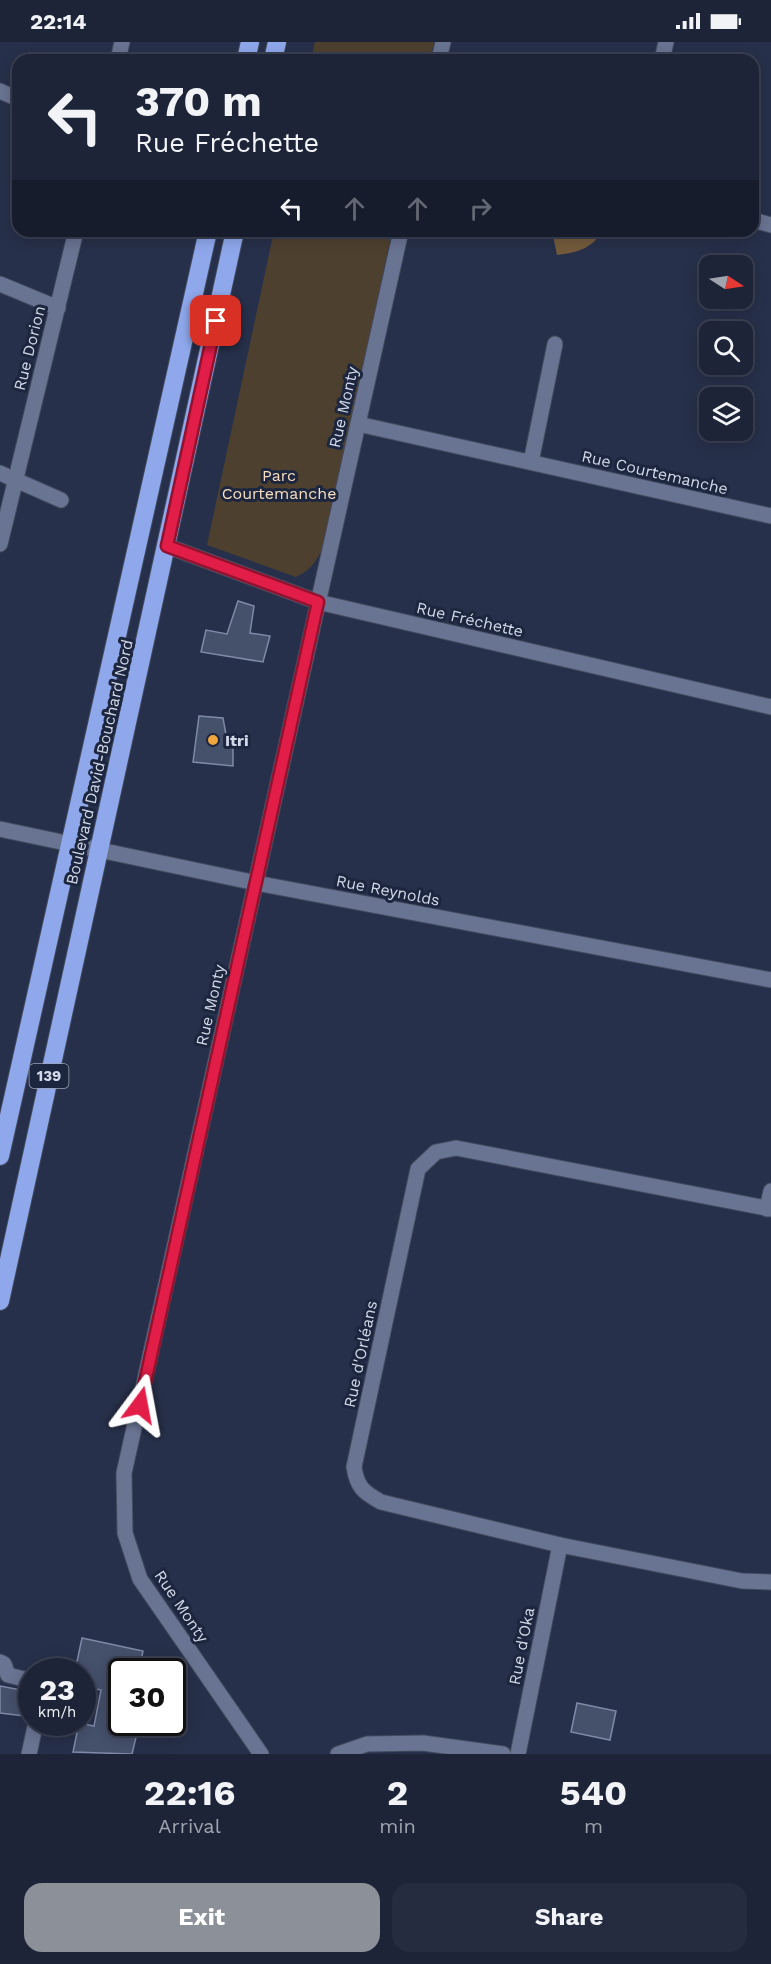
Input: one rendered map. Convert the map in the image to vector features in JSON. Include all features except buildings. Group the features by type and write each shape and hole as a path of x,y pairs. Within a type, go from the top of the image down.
{"highway":[{"name":"Boulevard David-Bouchard Nord","path":"0,1156 207,237"},
{"name":"Boulevard David-Bouchard Nord","path":"0,1300 234,237"}],"street":[{"name":"Rue Dorion","path":"0,544 75,237"},
{"name":"Rue Monty","path":"261,1754 140,1579 125,1533 124,1473 400,237"},
{"path":"0,284 58,308"},
{"path":"531,462 555,344"},
{"name":"Rue Courtemanche","path":"358,424 771,516"},
{"path":"0,473 61,500"},
{"name":"Rue Fréchette","path":"167,546 318,602 771,707"},
{"name":"Rue Reynolds","path":"0,829 256,883 771,980"},
{"name":"Rue d'Orléans","path":"769,1209 456,1148 436,1152 418,1169 354,1467 357,1485 365,1493 381,1502 560,1545 742,1581 771,1582"},
{"path":"769,1209 771,1191"},
{"name":"Rue d'Oka","path":"518,1754 560,1545"},
{"path":"0,1662 4,1664 8,1675 18,1678"},
{"path":"29,1754 33,1736"},
{"path":"338,1754 367,1744 423,1743 503,1754"}],"green space":[{"path":"315,42 434,42 431,54 312,54"},
{"name":"Parc Courtemanche","path":"273,237 391,237 327,540 318,557 311,566 296,577 207,545"}],"shaded area":[{"path":"553,237 599,237 583,249 557,255"}],"place":[{"name":"Itri","path":"213,740"}],"route":[{"path":"140,1405 318,602 167,546 216,321"}]}
